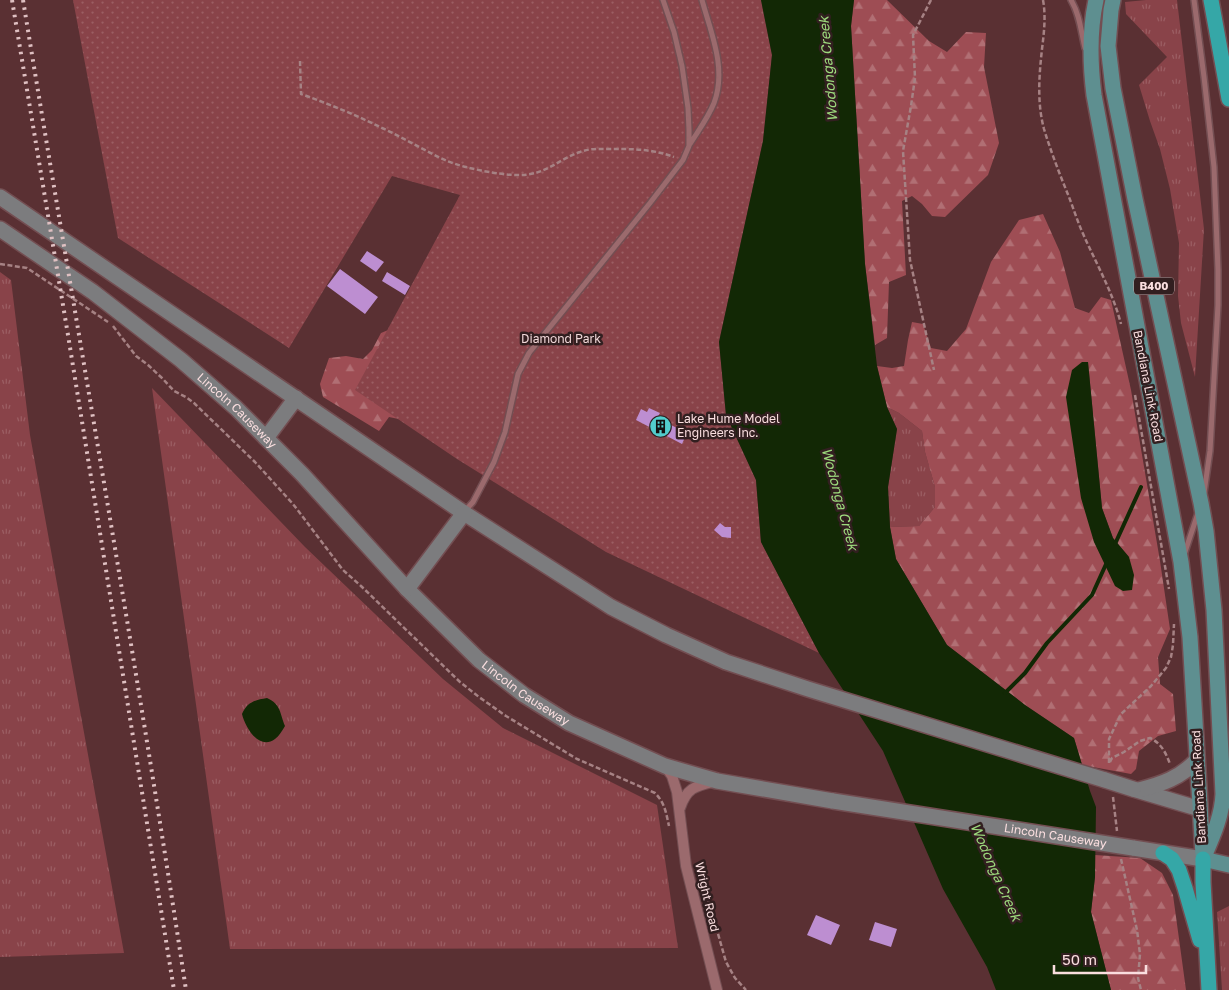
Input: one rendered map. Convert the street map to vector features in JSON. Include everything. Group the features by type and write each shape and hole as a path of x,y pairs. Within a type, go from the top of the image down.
{"highway":[{"path":"1211,4 1229,99"},
{"path":"1163,853 1172,859 1179,870 1207,965"},
{"name":"B400","path":"1203,859 1209,990"}],"main road":[{"name":"Bandiana Link Road","path":"1096,0 1091,43 1094,95 1181,562 1190,637 1203,859"},
{"name":"Bandiana Link Road","path":"1113,0 1108,46 1114,97 1202,503 1210,565 1224,817 1214,832 1203,859"},
{"path":"0,197 464,513 611,607 658,631 726,662 808,689 1224,817"},
{"name":"Lincoln Causeway","path":"0,229 93,292 181,360 236,408 302,474 407,589 479,660 524,695 569,723 665,766 717,781 1203,859"},
{"path":"266,438 296,398"},
{"path":"407,589 464,513"},
{"path":"1136,789 1160,784 1175,777 1184,772 1196,760"},
{"path":"1203,859 1229,865"}],"street":[{"name":"Wright Road","path":"665,766 674,784 680,809 686,866 717,990"},
{"path":"680,809 688,792 695,787 717,781"}],"lane":[{"path":"663,0 674,32 682,66 690,130 689,146"},
{"path":"464,513 494,462 505,432 518,374 529,353 650,204 683,160 689,146 709,114 718,87 717,51 702,0"},
{"path":"1071,0 1080,20 1091,68"},
{"path":"1181,562 1202,503 1207,476 1218,304 1214,167 1194,0"}],"path":[{"path":"931,0 912,35 915,78 903,152 910,260 934,370"},
{"path":"1043,0 1044,31 1039,95 1044,128 1083,234 1114,302 1123,329"},
{"path":"300,61 301,94 353,114 448,161 466,167 504,174 525,175 541,172 569,156 594,149 650,150 683,160"},
{"path":"0,264 27,268 113,325 136,356 148,365 174,391 194,403 255,462 293,504 343,570 460,682 479,698 506,716 577,760 655,793 661,799 669,826"},
{"path":"1134,388 1170,593"},
{"path":"1109,763 1109,739 1121,714 1151,686 1166,668 1171,657 1174,621"},
{"path":"686,866 701,872 707,885 707,895 726,962 735,978 746,990"}],"green space":[{"name":"Diamond Park","path":"73,0 761,0 772,55 763,141 719,342 726,415 756,480 761,542 819,653 606,552 457,459 355,390 460,195 392,176 289,348 118,238"},
{"path":"854,0 887,0 929,41 947,52 966,32 986,33 984,67 999,143 988,175 945,217 932,216 912,196 902,201 906,275 889,282 887,338 875,345 865,264 851,26"},
{"path":"1177,0 1204,229 1195,377 1181,323 1178,296 1179,243 1170,189 1160,149 1139,85 1167,57 1126,14 1125,2"},
{"path":"1043,214 1060,252 1075,308 1089,313 1101,297 1111,300 1131,390 1170,629 1158,657 1160,684 1173,694 1176,731 1158,736 1139,751 1136,769 1131,774 1082,765 1074,738 1025,705 947,645 896,559 890,527 919,526 935,507 935,487 925,452 922,431 899,413 887,407 877,366 892,368 904,366 912,322 923,324 931,348 947,351 966,329 991,262 1019,220","holes":["1088,362 1102,508 1113,538 1129,557 1094,542"]},
{"path":"0,272 11,280 30,435 124,953 0,957"},
{"path":"393,328 413,422 389,417 379,431 323,397 320,384 329,358 346,356 363,359 372,350 381,333"},
{"path":"152,388 305,547 443,679 503,728 657,805 678,948 230,949"},
{"path":"887,407 899,413 922,431 925,452 935,487 935,507 919,526 890,527 888,487 897,429"},
{"path":"1095,855 1140,858 1162,873 1173,895 1186,990 1111,990 1091,912 1095,877"},
{"path":"1229,906 1229,990 1222,990 1217,912"}],"water":[{"name":"Wodonga Creek","path":"761,0 854,0 851,26 865,264 877,366 887,407 897,429 888,487 890,527 896,559 947,645 1025,705 1074,738 1096,807 1095,877 1091,912 1111,990 996,990 987,967 943,889 883,751 819,653 761,542 756,480 726,415 719,342 763,141 772,55"},
{"path":"1082,362 1088,362 1102,508 1113,538 1129,557 1134,575 1132,590 1123,591 1115,586 1094,542 1081,498 1066,397 1072,370"},
{"path":"267,698 278,706 285,726 275,739 264,742 258,740 250,731 242,714 252,702"}],"building":[{"path":"367,251 384,262 376,272 360,261"},
{"path":"340,269 378,297 365,314 327,286"},
{"path":"387,272 410,286 405,295 382,281"},
{"name":"Lake Hume Model Engineers Inc.","path":"649,408 660,413 657,418 687,433 682,444 636,420 641,409 647,412"},
{"path":"720,523 725,527 731,527 731,538 722,537 714,530"},
{"path":"816,915 840,925 831,945 807,935"},
{"path":"875,922 897,929 891,947 869,940"}],"waterway":[{"path":"1115,544 1141,487"},
{"path":"1005,693 1025,673 1047,643 1092,595 1107,562"}],"railway":[{"path":"12,0 174,990"},
{"path":"23,0 127,618 186,990"}],"place":[{"name":"Lake Hume Model Engineers Inc.","path":"661,426"}]}
